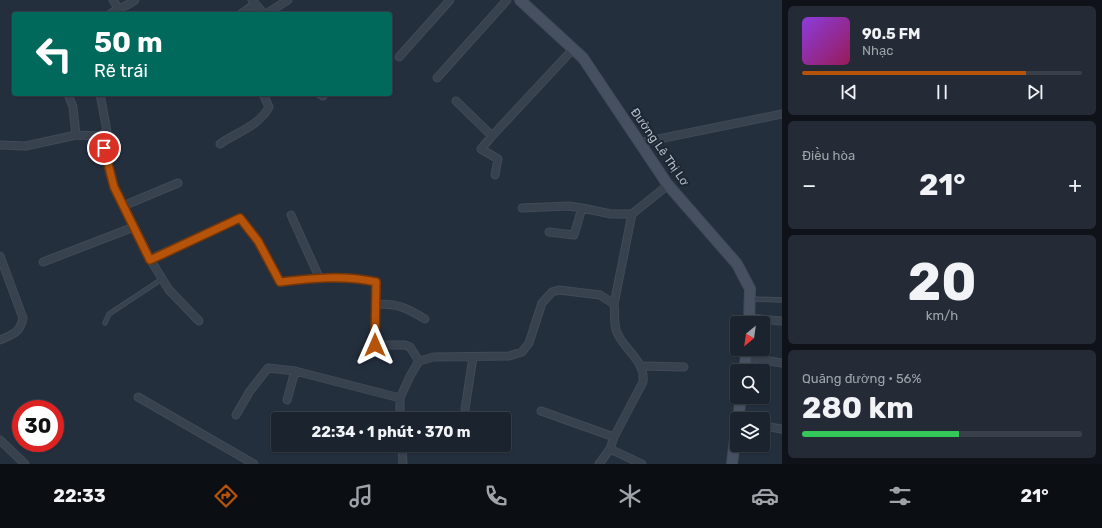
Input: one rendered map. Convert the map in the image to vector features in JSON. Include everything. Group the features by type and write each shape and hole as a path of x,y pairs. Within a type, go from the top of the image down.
{"street":[{"path":"113,0 121,11 135,0"},
{"path":"268,12 288,0"},
{"path":"399,57 450,0"},
{"path":"438,78 507,0"},
{"name":"Đường Lê Thị Lơ","path":"520,0 574,48 583,58 668,185 737,264 750,289 749,316"},
{"path":"243,12 254,2 263,12"},
{"path":"495,175 498,159 481,149 574,48"},
{"path":"69,96 73,107 76,135"},
{"path":"0,145 26,146 76,135 100,136 107,131 100,96"},
{"path":"220,144 253,124 268,110 268,104 264,96"},
{"path":"456,101 492,136"},
{"path":"639,143 782,114"},
{"path":"100,136 114,187 150,260 169,290 199,321"},
{"path":"123,206 178,183"},
{"path":"522,208 569,206 611,214 632,214 668,185"},
{"path":"549,232 574,235 582,208"},
{"path":"599,464 610,449 614,437 643,382 642,366 622,341 616,329 614,304 632,214"},
{"path":"291,215 319,277"},
{"path":"150,260 240,218 258,241 280,282 319,277 354,278 376,282 375,345 405,345 410,347 419,361"},
{"path":"43,262 134,227"},
{"path":"0,256 24,318 21,327 14,334 0,340"},
{"path":"400,412 400,398 419,361 434,357 509,356 522,352 529,343 542,304 552,292 559,290 600,296 614,304"},
{"path":"375,304 389,303 406,307 425,319"},
{"path":"770,321 782,321"},
{"path":"757,356 782,363"},
{"path":"465,409 473,357"},
{"path":"642,366 684,367"},
{"path":"236,415 250,391 268,368 295,371 400,398"},
{"path":"287,400 295,371"},
{"path":"138,397 254,464"},
{"path":"541,411 614,437"},
{"path":"770,427 782,429"},
{"path":"0,440 25,464"},
{"path":"610,449 642,464"},
{"path":"402,452 403,464"},
{"path":"732,464 734,452"}],"lane":[{"path":"105,323 109,314 162,279"},
{"path":"750,299 782,300"}],"route":[{"path":"104,148 114,187 150,260 240,218 258,241 280,282 319,277 354,278 376,282 375,345"}]}
